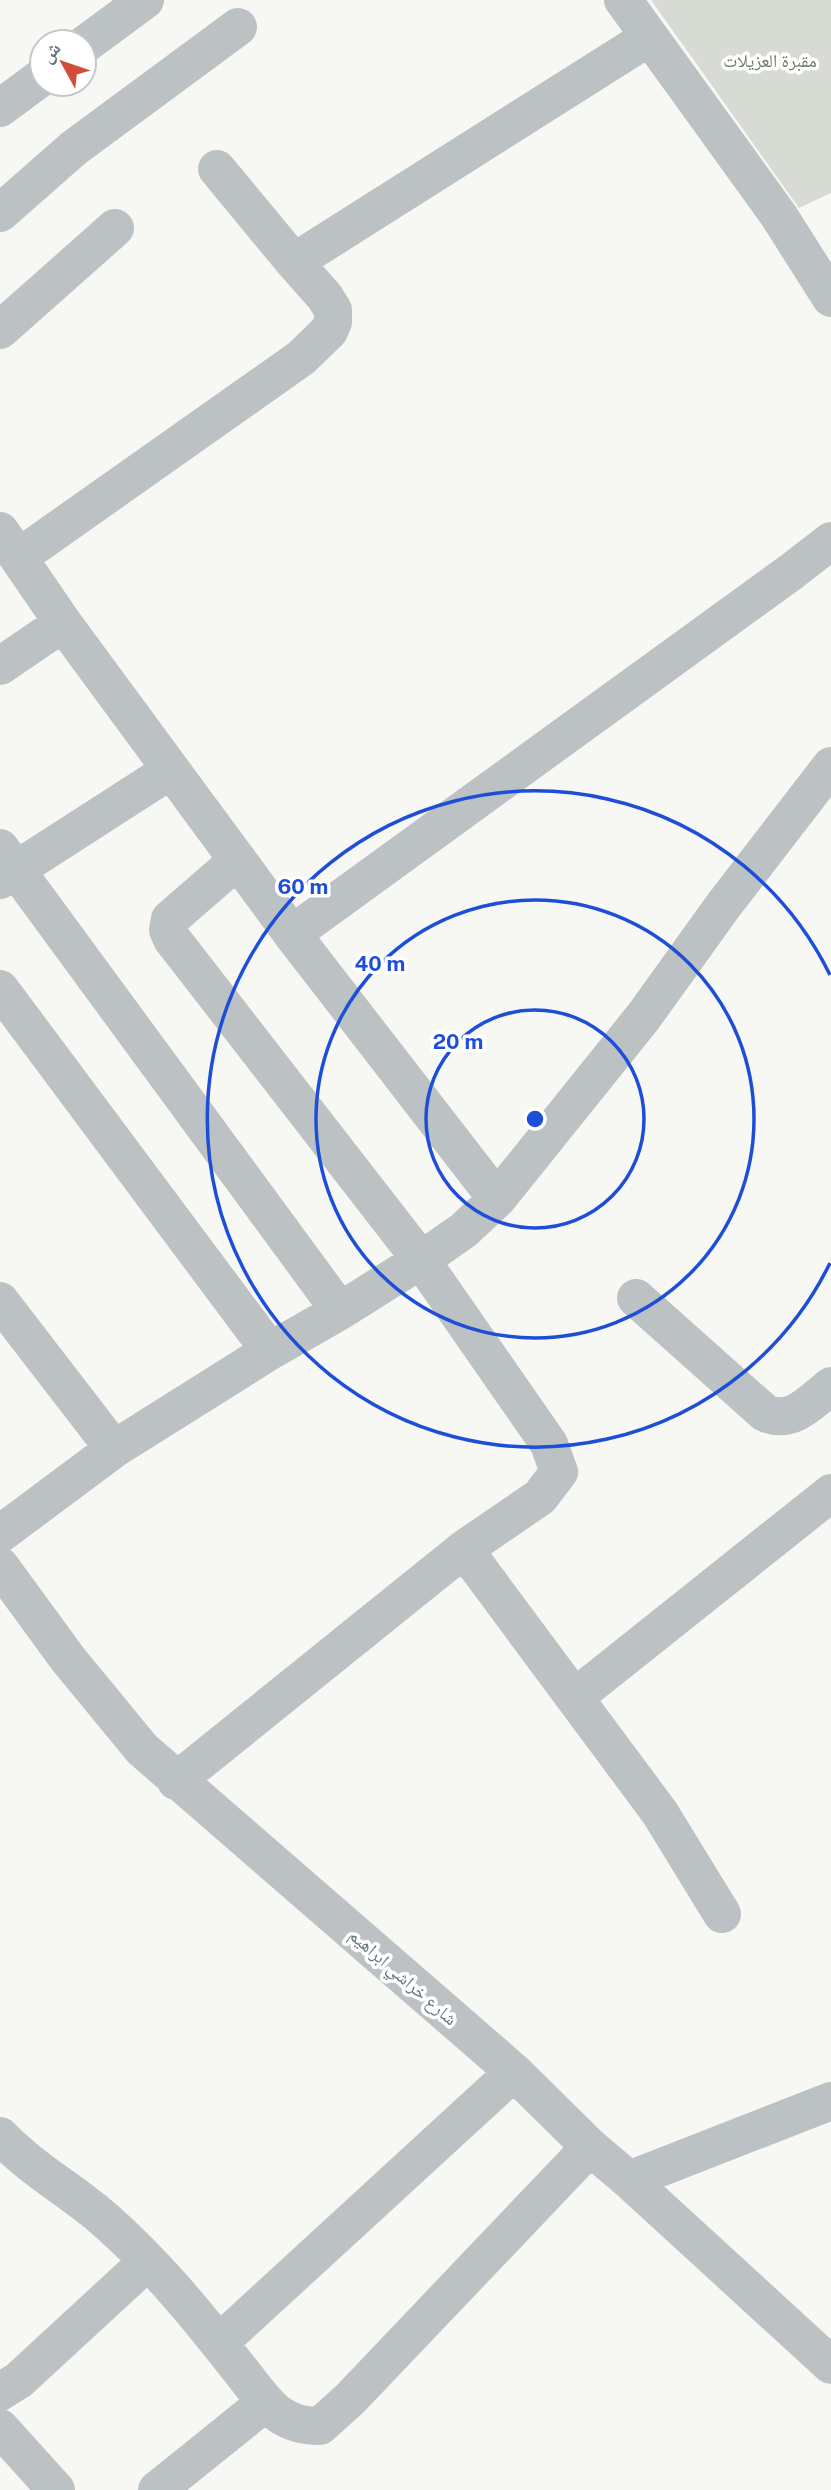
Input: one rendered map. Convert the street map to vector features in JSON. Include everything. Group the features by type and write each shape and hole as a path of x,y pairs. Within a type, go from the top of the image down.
{"street":[{"path":"98,35 145,0"},
{"path":"623,0 779,216 831,298"},
{"path":"0,212 74,148 238,27"},
{"path":"293,262 648,38"},
{"path":"0,108 28,87"},
{"path":"218,169 293,262 326,296 333,310 333,322 329,331 301,358 9,544 63,623 292,934 496,1199"},
{"path":"0,330 115,228"},
{"path":"292,934 831,541"},
{"path":"0,666 63,623"},
{"path":"0,1534 114,1449 270,1351 340,1311 464,1230 496,1199 644,1016 723,906 831,766"},
{"path":"171,770 5,866 340,1311"},
{"path":"176,1781 464,1549 540,1497 559,1472 549,1444 421,1260 177,948 168,930 170,919 238,860"},
{"path":"0,989 270,1351"},
{"path":"636,1298 765,1413 778,1419 801,1410 831,1386"},
{"path":"0,1301 114,1449"},
{"path":"575,1697 831,1493"},
{"path":"464,1549 660,1813 722,1914"},
{"name":"شارع خراشي ابراهيم","path":"0,1566 68,1658 142,1749 514,2072 590,2147 831,2365"},
{"path":"220,2342 514,2072"},
{"path":"629,2180 831,2101"},
{"path":"0,2136 97,2213 148,2261 220,2342 265,2403 290,2422 305,2426 320,2426 388,2359 590,2147"},
{"path":"0,2392 19,2380 148,2261"},
{"path":"158,2490 265,2403"},
{"path":"0,2428 56,2490"}],"green space":[{"name":"مقبرة العزيلات","path":"651,0 831,0 831,193 799,208"}]}
